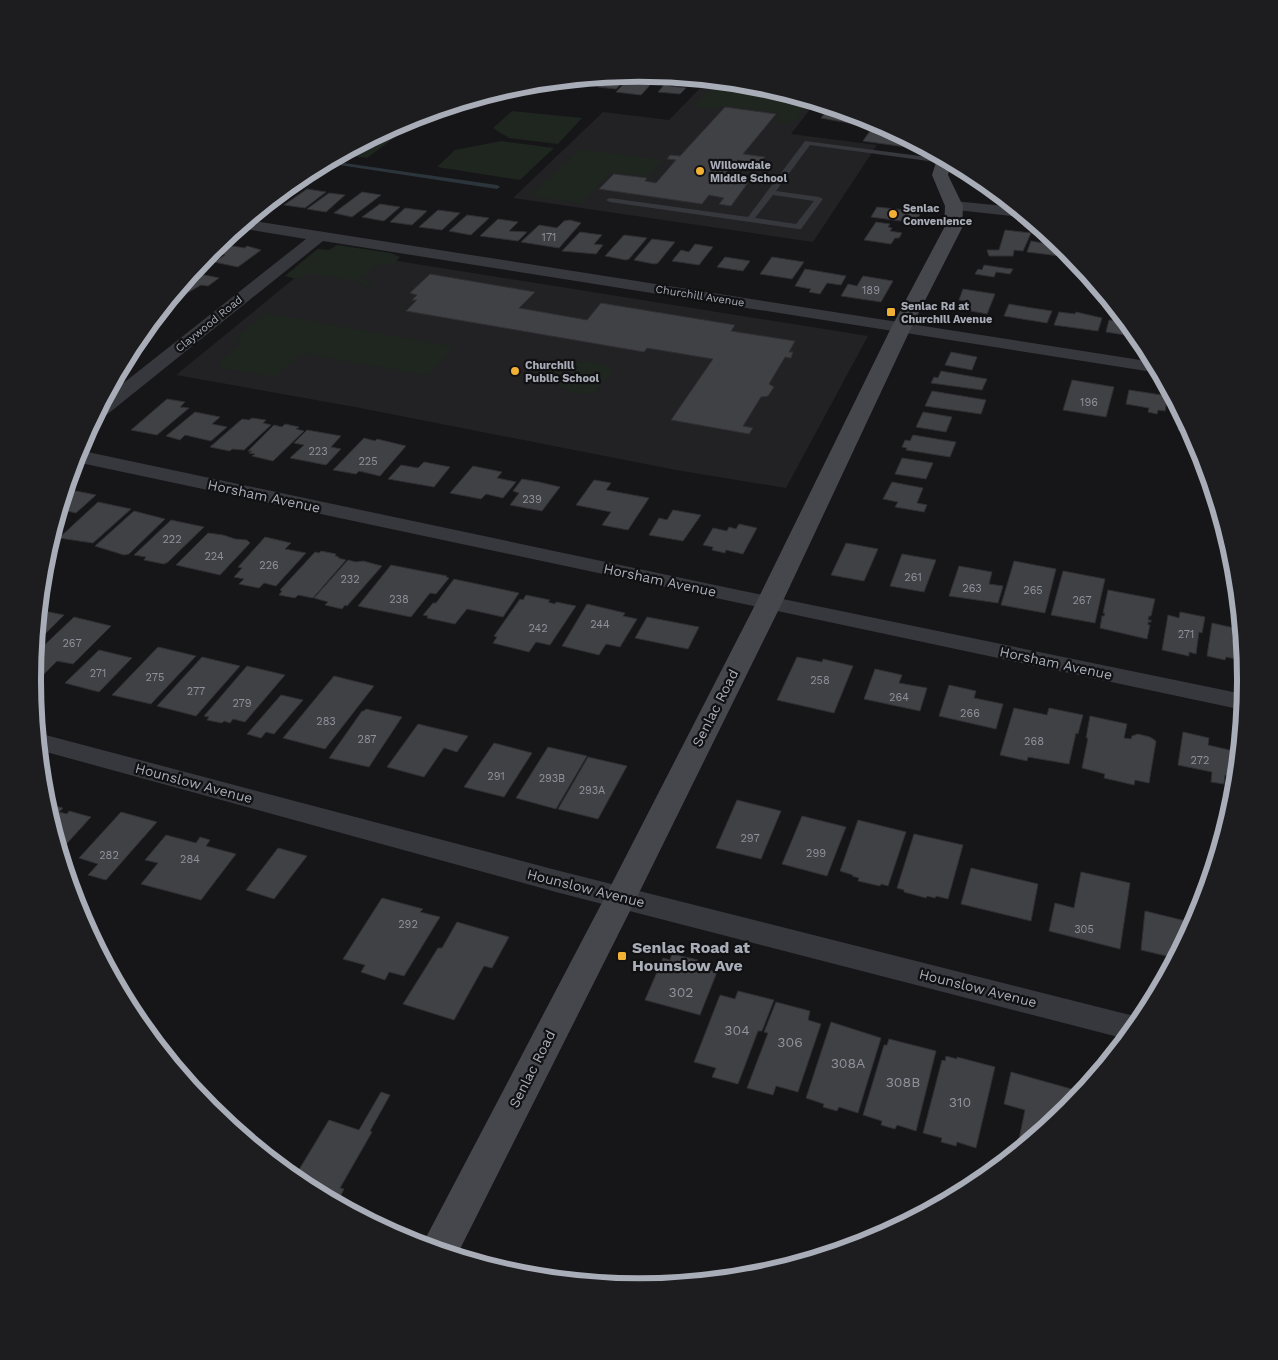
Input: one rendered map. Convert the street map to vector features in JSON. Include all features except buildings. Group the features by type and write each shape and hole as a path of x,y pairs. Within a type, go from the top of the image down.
{"street":[{"name":"Senlac Road","path":"442,1244 769,604 901,328 953,228 954,206 940,175 943,165"},
{"path":"954,206 1009,211"},
{"name":"Churchill Avenue","path":"252,225 1148,367"},
{"name":"Claywood Road","path":"109,404 320,236"},
{"name":"Horsham Avenue","path":"84,458 769,604 1236,701"},
{"name":"Hounslow Avenue","path":"45,744 621,897 1126,1026"}],"lane":[{"path":"750,220 808,143 931,158"},
{"path":"610,200 798,227 819,199 770,192"}],"shaded area":[{"name":"Willowdale Middle School","path":"702,86 717,87 756,94 811,108 791,134 877,145 813,242 513,198 603,112 669,120"},
{"path":"711,87 756,94 805,106 796,121 791,120 789,123 773,121 779,116 778,113 720,106 717,109 694,106"},
{"path":"512,111 582,118 558,144 509,138 493,128"},
{"path":"403,131 367,158 352,156"},
{"path":"501,141 554,148 520,180 437,167 455,150"},
{"path":"580,149 663,160 647,177 611,172 581,203 530,196"},
{"path":"337,245 391,253 400,257 393,265 379,263 360,279 375,282 359,290 365,283 308,273 299,280 285,276 318,249 329,250"},
{"name":"Churchill Public School","path":"329,250 868,336 786,488 676,470 355,407 176,375"},
{"path":"266,313 455,347 427,376 302,353 275,377 221,368 218,364 242,342 233,340"},
{"path":"588,361 606,365 614,370 594,393 584,394 569,391 535,374 534,371 541,366 567,365"}],"waterway":[{"path":"338,163 497,187"}],"place":[{"name":"Willowdale Middle School","path":"700,171"},
{"name":"Senlac Convenience","path":"893,214"},
{"name":"Senlac Rd at Churchill Avenue","path":"891,312"},
{"name":"Churchill Public School","path":"515,371"},
{"name":"Senlac Road at Hounslow Ave","path":"622,956"}]}
